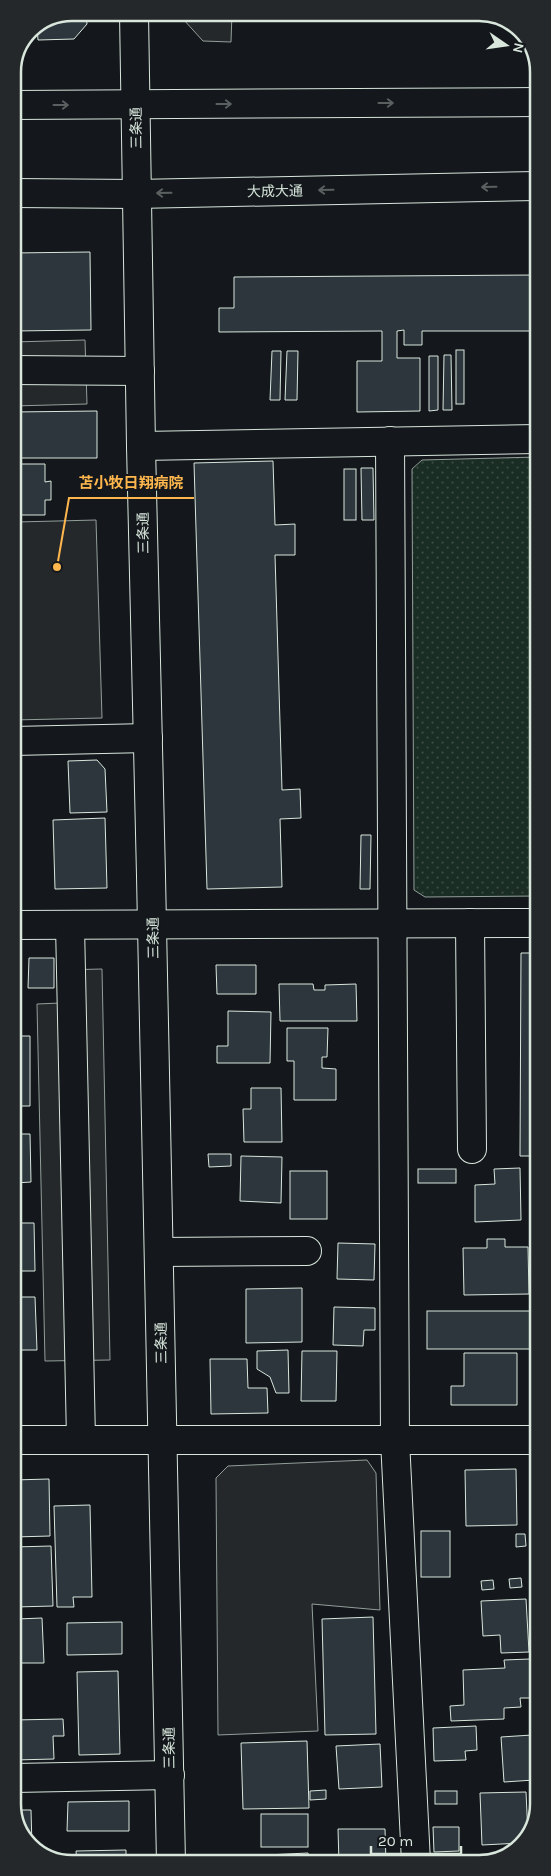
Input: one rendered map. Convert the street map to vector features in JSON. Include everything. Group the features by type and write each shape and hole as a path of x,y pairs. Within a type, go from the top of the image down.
{"street":[{"name":"三条通","path":"134,21 141,446 171,1855"},
{"path":"21,104 530,102"},
{"name":"大成大通","path":"21,193 136,194 530,186"},
{"path":"21,370 140,371"},
{"path":"141,446 530,439"},
{"path":"390,442 395,1440 416,1855"},
{"path":"21,741 148,738"},
{"path":"470,923 472,1149"},
{"path":"21,925 530,923"},
{"path":"70,925 81,1439"},
{"path":"159,1252 307,1251"},
{"path":"21,1440 530,1440"},
{"path":"21,1778 170,1775"}],"green space":[{"path":"530,457 530,896 425,897 414,890 412,469 422,460"}],"shaded area":[{"path":"185,21 232,21 231,42 203,41"},
{"path":"85,340 87,404 21,406 21,342"},
{"path":"96,520 102,718 21,720 21,522"},
{"path":"102,969 110,1360 45,1361 37,1004 60,1003 60,970"},
{"path":"367,1460 376,1473 380,1610 312,1604 318,1731 218,1735 216,1478 228,1466"}],"building":[{"path":"87,21 87,24 74,39 38,40 38,35 53,25 62,22"},
{"path":"90,252 91,330 21,331 21,253"},
{"path":"530,275 530,331 422,331 422,345 404,345 404,330 397,331 397,358 420,358 420,411 357,412 357,361 382,361 382,331 219,332 219,308 234,308 234,277"},
{"path":"456,350 464,350 464,404 456,404"},
{"path":"272,351 281,351 280,400 270,400"},
{"path":"287,351 298,351 297,400 285,400"},
{"path":"444,355 451,355 452,410 443,410"},
{"path":"429,356 438,356 438,410 429,411"},
{"path":"97,411 97,458 21,458 21,412"},
{"path":"273,461 275,525 295,524 295,555 275,555 282,790 300,789 301,818 280,819 282,887 207,889 194,463"},
{"path":"21,464 45,464 45,482 51,481 51,500 45,500 45,515 21,515"},
{"path":"361,468 373,468 374,520 362,520"},
{"path":"344,469 356,469 356,520 344,520"},
{"path":"97,760 105,769 107,812 70,813 68,761"},
{"path":"105,818 107,888 55,889 53,820"},
{"path":"361,835 371,835 370,889 360,889"},
{"path":"521,953 530,953 530,1156 520,1156"},
{"path":"29,958 54,958 54,988 28,988"},
{"path":"216,965 256,965 256,994 217,994"},
{"path":"279,984 313,984 314,990 325,990 325,985 356,984 357,1021 280,1021"},
{"path":"228,1011 271,1012 270,1063 217,1063 217,1046 228,1046"},
{"path":"287,1028 328,1028 327,1057 322,1057 322,1068 336,1069 336,1100 294,1100 294,1061 287,1061"},
{"path":"21,1036 30,1036 30,1106 21,1106"},
{"path":"251,1088 281,1088 282,1142 244,1142 243,1109 251,1109"},
{"path":"21,1134 30,1134 31,1182 21,1183"},
{"path":"208,1154 231,1154 231,1166 209,1167"},
{"path":"241,1156 282,1157 281,1203 240,1201"},
{"path":"520,1168 521,1220 475,1222 475,1185 495,1184 494,1169"},
{"path":"418,1169 456,1169 456,1183 418,1183"},
{"path":"290,1171 327,1171 327,1219 290,1219"},
{"path":"21,1223 34,1223 35,1271 21,1271"},
{"path":"487,1239 505,1239 505,1247 528,1247 529,1294 464,1295 463,1248 487,1248"},
{"path":"338,1243 375,1244 374,1280 337,1279"},
{"path":"302,1288 302,1342 246,1343 246,1289"},
{"path":"21,1297 35,1297 37,1350 21,1350"},
{"path":"334,1307 375,1308 375,1330 364,1330 363,1346 333,1345"},
{"path":"427,1311 530,1311 530,1349 427,1349"},
{"path":"288,1350 289,1393 276,1393 270,1377 257,1369 257,1351"},
{"path":"302,1351 337,1351 336,1401 301,1401"},
{"path":"464,1353 517,1353 517,1405 451,1405 451,1386 464,1386"},
{"path":"210,1359 247,1359 248,1388 267,1388 268,1413 211,1414"},
{"path":"516,1469 517,1525 466,1526 465,1470"},
{"path":"49,1479 50,1536 21,1537 21,1480"},
{"path":"90,1505 92,1597 73,1597 74,1607 57,1607 54,1506"},
{"path":"421,1531 450,1531 450,1577 421,1577"},
{"path":"516,1534 525,1534 526,1546 516,1547"},
{"path":"51,1546 53,1606 21,1607 21,1547"},
{"path":"521,1578 522,1587 510,1588 509,1579"},
{"path":"493,1580 494,1589 482,1590 481,1581"},
{"path":"526,1599 529,1652 501,1653 500,1635 483,1636 481,1601"},
{"path":"373,1617 376,1734 325,1735 322,1619"},
{"path":"42,1618 44,1663 21,1663 21,1619"},
{"path":"122,1622 122,1654 67,1655 67,1623"},
{"path":"530,1659 530,1698 520,1698 521,1707 504,1708 504,1719 451,1721 450,1706 464,1705 463,1670 505,1668 504,1660"},
{"path":"118,1671 120,1754 79,1755 77,1672"},
{"path":"63,1719 64,1736 53,1736 54,1759 21,1760 21,1720"},
{"path":"476,1726 477,1750 465,1751 466,1760 434,1761 433,1728"},
{"path":"530,1735 530,1780 504,1782 501,1737"},
{"path":"307,1741 309,1808 243,1809 241,1743"},
{"path":"380,1744 382,1787 339,1789 336,1746"},
{"path":"326,1790 326,1799 310,1800 310,1791"},
{"path":"435,1791 457,1791 457,1804 435,1804"},
{"path":"526,1792 527,1820 519,1835 510,1844 482,1845 480,1793"},
{"path":"129,1801 129,1831 67,1831 68,1802"},
{"path":"22,1810 31,1810 32,1834 25,1823"},
{"path":"261,1814 308,1814 308,1847 261,1847"},
{"path":"433,1827 459,1827 459,1851 434,1852"},
{"path":"338,1829 385,1829 386,1855 339,1855"},
{"path":"126,1850 126,1855 76,1855 76,1851"},
{"path":"308,1853 308,1855 266,1855"}],"place":[{"name":"苫小牧日翔病院","path":"57,567"}]}
